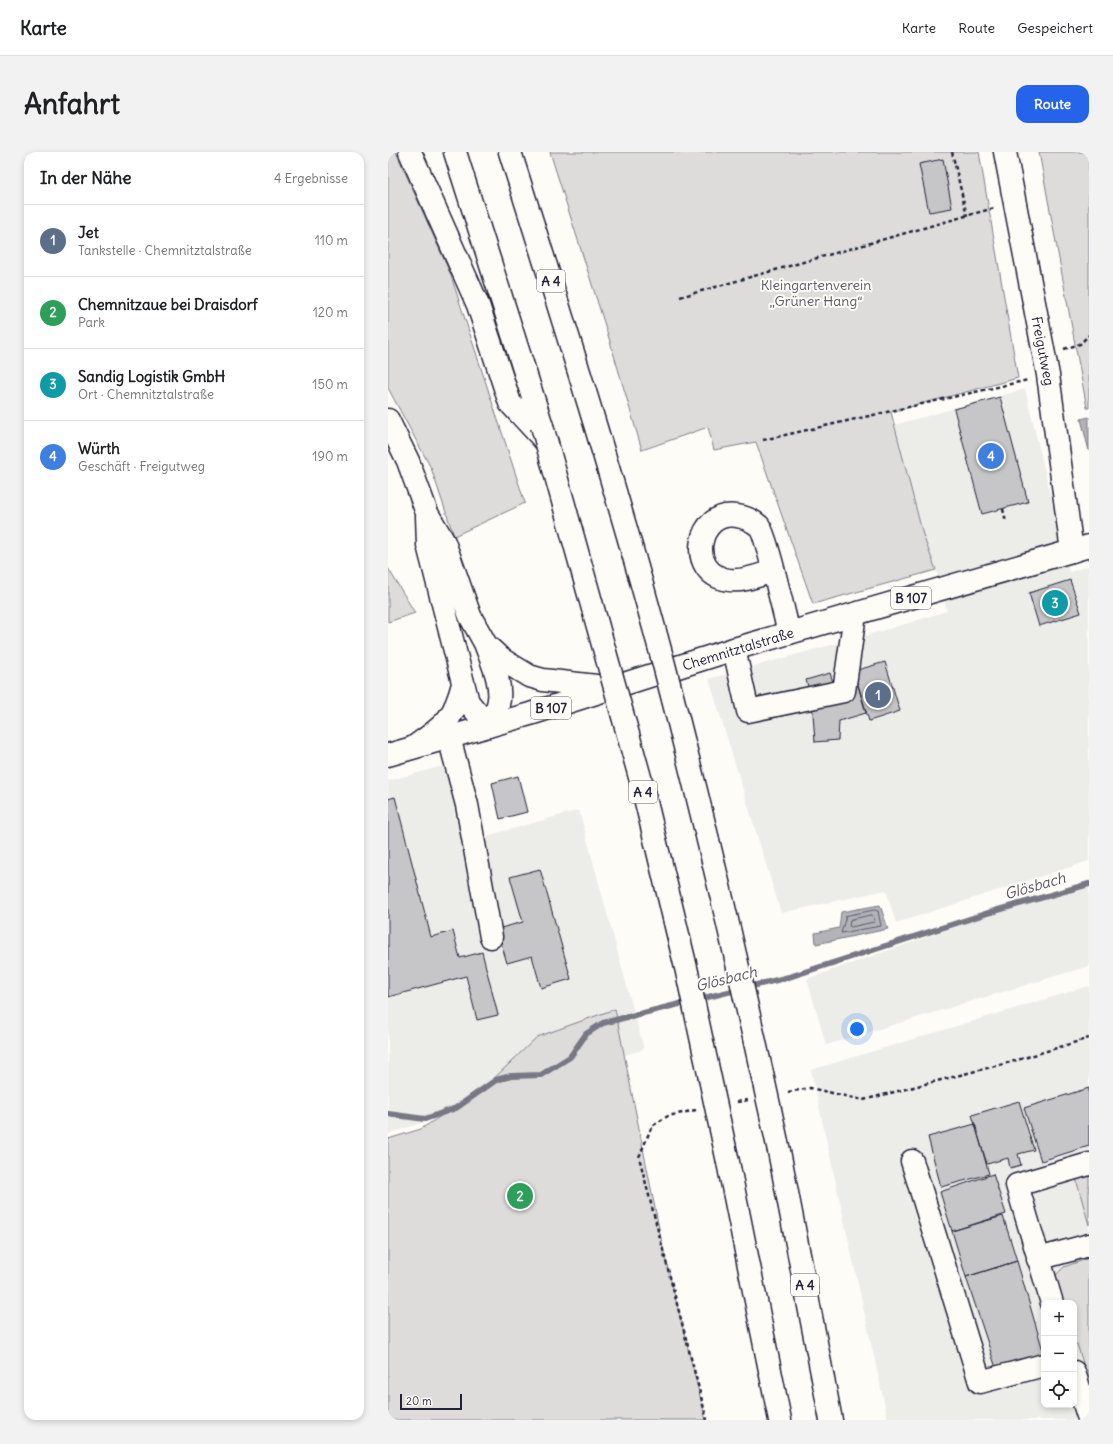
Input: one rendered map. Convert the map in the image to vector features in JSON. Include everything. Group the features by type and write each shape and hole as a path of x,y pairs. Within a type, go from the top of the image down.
{"main road":[{"path":"410,152 478,305 510,403 541,433"},
{"name":"A 4","path":"455,152 541,433 641,781 687,972 728,1162 780,1420"},
{"name":"A 4","path":"510,152 592,410 632,547 691,767 744,986 779,1151 831,1420"},
{"name":"Freigutweg","path":"1005,152 1013,201 1081,548"},
{"path":"388,420 408,461 427,513 444,542 470,616 486,645 496,675 499,694 498,705 488,726 468,702 447,614 428,545 427,513"},
{"name":"Chemnitztalstraße","path":"388,755 614,688 789,633 1081,548"},
{"path":"773,571 789,633"},
{"path":"734,650 748,711 844,691 855,614"},
{"path":"486,645 501,659 529,676 542,680 614,688"},
{"path":"414,747 449,721 459,702 463,684"},
{"path":"449,737 467,805 491,937"},
{"path":"912,1161 980,1382 1041,1366"},
{"path":"1051,1300 1017,1185 1089,1164"},
{"path":"1038,1259 1089,1245"},
{"path":"1077,1381 1089,1419"}],"path":[{"path":"952,152 967,216"},
{"path":"680,297 967,216 1013,201"},
{"path":"763,440 1046,366 1080,344 1089,335"},
{"path":"1003,509 1006,522"},
{"path":"780,1094 810,1088 863,1100 1010,1062 1089,1038"},
{"path":"735,1102 750,1100"},
{"path":"698,1110 668,1116 652,1126 639,1157 707,1420"}],"shaded area":[{"path":"1025,389 1069,572 1089,566 1089,861 896,923 886,890 781,913 709,679 892,628 947,611 936,570 923,535 894,425"},
{"path":"461,761 483,837 579,810 644,1049 388,1134 388,781"},
{"path":"1089,880 1089,966 826,1045 807,979"},
{"path":"1089,986 1089,1420 888,1420 811,1070"}],"green space":[{"path":"388,152 396,152 450,273 525,503 454,536 431,468 388,388"},
{"name":"Kleingartenverein „Grüner Hang“","path":"550,152 979,152 1018,378 891,412 923,535 936,570 813,604 756,442 714,450 708,427 642,450 608,335"},
{"path":"1039,152 1089,152 1089,408 1087,408"},
{"path":"388,568 415,613 388,622"},
{"path":"615,1009 664,1253 706,1420 388,1420 388,1139 421,1129 485,1087 537,1037"},
{"path":"1089,1175 1089,1225 1076,1179"},
{"path":"1089,1258 1089,1382 1077,1344 1077,1300 1060,1300 1053,1278 1064,1267"}],"water":[{"path":"1089,417 1089,451 1081,419"},
{"path":"880,905 888,929 816,944 815,933 839,928 841,912"}],"building":[{"path":"943,159 952,208 929,212 919,164"},
{"path":"1000,397 1028,502 982,514 954,409"},
{"path":"1070,580 1081,613 1039,626 1029,593"},
{"path":"885,662 900,711 869,721 854,671"},
{"path":"830,673 834,685 856,679 866,713 839,721 838,740 815,742 812,700 806,680"},
{"path":"518,776 527,812 500,819 492,783"},
{"path":"395,797 431,937 453,931 460,958 482,952 498,1015 477,1020 466,976 388,997 388,799"},
{"path":"540,869 571,979 541,988 532,956 507,963 497,929 523,922 510,877"},
{"path":"1089,1088 1089,1146 1041,1161 1024,1108"},
{"path":"1019,1101 1034,1150 1018,1154 1021,1165 1010,1168 1008,1158 987,1164 972,1115"},
{"path":"975,1124 989,1174 941,1187 928,1137"},
{"path":"993,1174 1006,1214 952,1231 940,1192"},
{"path":"1003,1216 1017,1261 966,1277 952,1231"},
{"path":"1017,1261 1041,1344 1041,1355 996,1368 966,1277"}],"waterway":[{"name":"Glösbach","path":"388,1114 425,1119 456,1108 496,1080 511,1076 541,1075 570,1057 586,1034 603,1023 789,977 991,912 1089,884"}],"place":[{"name":"Würth","path":"991,456"},
{"name":"Sandig Logistik GmbH","path":"1055,603"},
{"name":"Jet","path":"878,695"},
{"name":"Chemnitzaue bei Draisdorf","path":"520,1196"}]}
